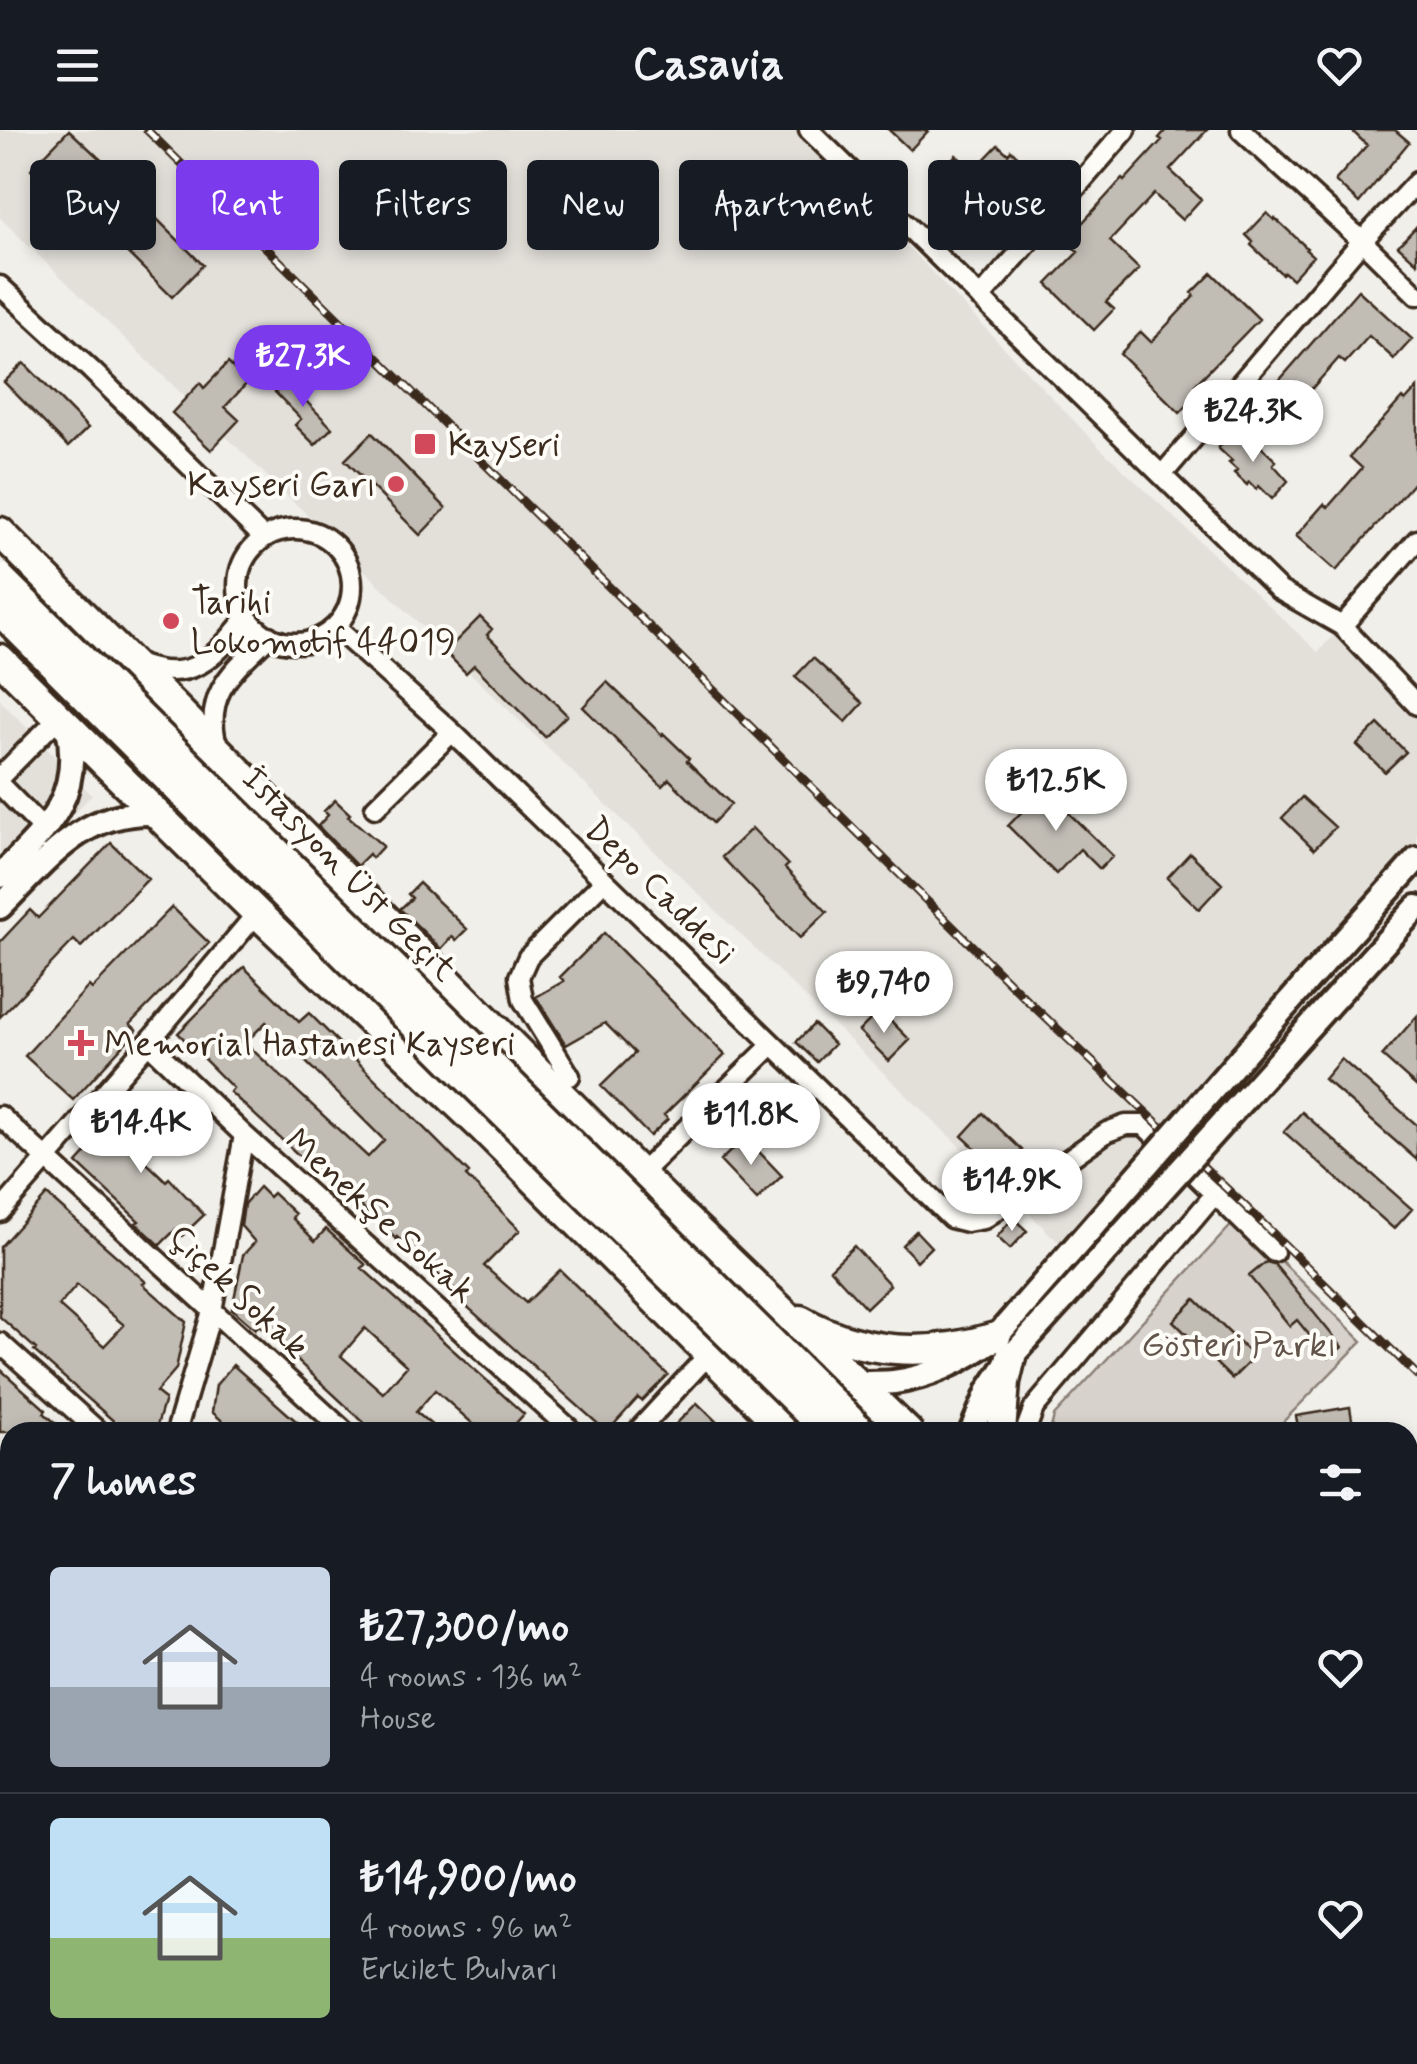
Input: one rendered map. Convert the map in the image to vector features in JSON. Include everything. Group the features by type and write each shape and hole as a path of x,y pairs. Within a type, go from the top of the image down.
{"highway":[{"path":"0,532 640,1174 897,1422"},
{"name":"İstasyon Üst Geçit","path":"0,578 852,1422"},
{"path":"0,658 26,664 54,653 69,627 68,606 62,595"},
{"name":"İstasyon Üst Geçit","path":"0,611 818,1422"},
{"path":"63,722 56,701 59,682 68,666 94,652 123,656"},
{"path":"0,658 154,813 482,1127 776,1422"},
{"path":"154,813 182,821 210,810 225,784 220,754"},
{"path":"224,880 217,872 212,854 214,835 223,818 249,804 277,811"},
{"path":"764,1295 804,1323 874,1347 1003,1347 1002,1422"}],"main road":[{"path":"0,876 54,818 68,790 72,758 63,722"},
{"path":"0,907 62,846 90,825 122,814 154,813"},
{"path":"976,1422 1003,1347 1132,1183 1417,859"},
{"path":"820,1422 837,1395 855,1383 897,1382 937,1371 978,1351 1003,1347 1154,1198 1417,907"}],"street":[{"path":"809,130 1279,590 1342,626 1417,705"},
{"path":"980,298 1126,130"},
{"path":"1241,130 1417,295"},
{"path":"1162,474 1417,182"},
{"path":"0,286 264,538"},
{"path":"287,530 310,531 340,550 350,572 348,607 335,627 315,640 292,643 269,636 247,617 239,596 239,574 248,553 264,538 287,530"},
{"path":"1342,626 1417,540"},
{"path":"123,656 154,669 194,667 218,654 247,617"},
{"name":"Depo Caddesi","path":"335,627 452,732 951,1218 976,1222 984,1219 1099,1136 1137,1124 1144,1125 1215,1194"},
{"path":"220,754 213,720 217,697 228,676 269,636"},
{"path":"0,778 63,722"},
{"path":"375,808 452,732"},
{"path":"0,786 44,830"},
{"path":"570,1076 523,1000 520,977 528,958 604,880"},
{"path":"0,1212 257,913"},
{"name":"Menekşe Sokak","path":"148,1043 244,1136 562,1422"},
{"path":"640,1174 772,1045"},
{"name":"Çiçek Sokak","path":"0,1116 334,1422"},
{"path":"179,1422 212,1311 244,1136"},
{"path":"1029,1422 1034,1408 1215,1194 1274,1252"},
{"path":"0,1344 88,1422"},
{"path":"645,1422 709,1354"}],"shaded area":[{"path":"0,130 796,130 825,160 679,160 679,250 908,247 1099,447 1318,652 1337,631 1417,711 1417,878 1079,1262 33,250 156,250 156,160 30,160 30,247 0,218"},
{"path":"0,700 92,795 0,889"}],"green space":[{"name":"Gösteri Parkı","path":"1238,1218 1362,1341 1283,1422 1052,1422"}],"building":[{"path":"69,130 101,160 40,160"},
{"path":"889,130 929,130 910,150"},
{"path":"1166,130 1207,130 1170,170 1201,199 1182,220 1154,194 1110,241 1139,269 1106,302 1114,309 1094,330 1047,284 1076,250 1081,250 1081,224 1162,140 1159,138"},
{"path":"1351,130 1395,130 1409,142 1359,203 1335,181 1367,145"},
{"path":"998,145 1021,160 984,160"},
{"path":"1267,213 1313,256 1292,279 1251,245 1253,242 1246,235"},
{"path":"156,218 176,238 176,250 188,250 203,265 172,297 124,250 156,250"},
{"path":"1417,226 1417,263 1398,246"},
{"path":"1212,273 1259,319 1195,385 1202,391 1180,413 1120,354 1141,332 1151,342"},
{"path":"1358,290 1412,339 1394,359 1369,336 1345,363 1339,358 1300,402 1278,382"},
{"path":"24,363 88,428 68,447 4,382"},
{"path":"228,363 248,382 225,407 239,420 211,450 172,413 200,383 204,388"},
{"path":"293,374 310,392 304,399 332,428 315,445 295,425 301,419 275,392"},
{"path":"1417,388 1417,479 1336,571 1296,536 1362,468 1350,457 1402,398 1405,401"},
{"path":"1235,431 1253,445 1256,442 1276,461 1273,464 1288,481 1272,499 1259,486 1256,489 1249,482 1247,485 1234,473 1237,470 1229,463 1232,461 1218,448"},
{"name":"Kayseri Garı","path":"372,433 446,508 420,535 345,460"},
{"path":"480,617 492,629 487,635 567,715 545,737 474,665 466,673 445,652"},
{"path":"813,658 863,703 846,722 795,677"},
{"path":"607,682 689,758 687,761 731,804 713,823 669,779 662,786 583,707"},
{"path":"1378,724 1406,752 1385,772 1357,745"},
{"path":"1044,789 1113,856 1100,869 1080,849 1056,874 1008,826"},
{"path":"1302,797 1335,827 1314,849 1282,818"},
{"path":"335,800 383,846 357,866 318,826 328,815 324,811"},
{"path":"752,828 827,912 800,938 722,857"},
{"path":"111,843 148,879 81,947 74,940 0,1017 0,942 30,910 38,918"},
{"path":"1190,853 1222,884 1199,909 1167,878"},
{"path":"419,883 467,929 441,949 400,909 412,898 408,894"},
{"path":"172,907 209,943 130,1024 137,1030 73,1100 25,1056 89,986 92,989"},
{"path":"604,933 725,1055 664,1115 668,1119 650,1136 601,1086 635,1053 605,1023 566,1045 536,997 564,981 560,977"},
{"path":"244,967 299,1022 309,1013 469,1173 466,1176 520,1230 484,1266 526,1303 560,1270 668,1375 642,1401 638,1398 616,1422 596,1422 452,1293 455,1290 397,1237 359,1205 356,1208 230,1092 233,1088 178,1033","holes":["266,1022 384,1140 368,1157 245,1043"]},
{"path":"880,1010 910,1040 889,1061 859,1031"},
{"path":"1417,1016 1417,1087 1382,1056"},
{"path":"814,1024 834,1044 817,1062 796,1042"},
{"path":"1341,1059 1417,1125 1417,1160 1324,1079"},
{"path":"152,1093 172,1111 136,1153 166,1181 169,1178 204,1215 182,1236 176,1229 160,1245 77,1163 109,1128 116,1135"},
{"path":"1302,1112 1412,1209 1394,1229 1284,1132"},
{"path":"983,1113 1022,1150 1001,1172 962,1136"},
{"path":"745,1137 782,1176 757,1200 720,1161"},
{"path":"259,1187 269,1197 273,1193 315,1241 326,1229 366,1265 362,1268 524,1414 517,1422 471,1422 435,1390 416,1412 428,1422 363,1422 259,1325 255,1329 232,1309 243,1255 255,1242 241,1226 244,1204","holes":["365,1328 407,1366 383,1393 341,1356"]},
{"path":"47,1195 186,1322 176,1369 156,1392 165,1399 158,1422 115,1422 0,1317 0,1247","holes":["77,1285 124,1325 104,1346 59,1306"]},
{"path":"1013,1218 1027,1231 1010,1249 997,1237"},
{"path":"916,1231 931,1247 917,1261 902,1245"},
{"path":"854,1246 890,1285 866,1308 830,1269"},
{"path":"1266,1262 1274,1264 1342,1347 1328,1358 1297,1320 1290,1326 1249,1276"},
{"path":"1195,1299 1254,1357 1232,1379 1173,1321"},
{"path":"233,1365 298,1422 224,1422 212,1412 216,1385"},
{"path":"0,1369 54,1422 0,1422"},
{"path":"697,1403 717,1422 678,1422"},
{"path":"1350,1407 1352,1422 1297,1422 1296,1416"}],"railway":[{"path":"147,130 1028,1001 1417,1375"}],"place":[{"name":"Kayseri","path":"425,444"},
{"name":"Kayseri Garı","path":"396,484"},
{"name":"Tarihi Lokomotif 44019","path":"171,621"},
{"name":"Memorial Hastanesi Kayseri","path":"81,1043"}]}
